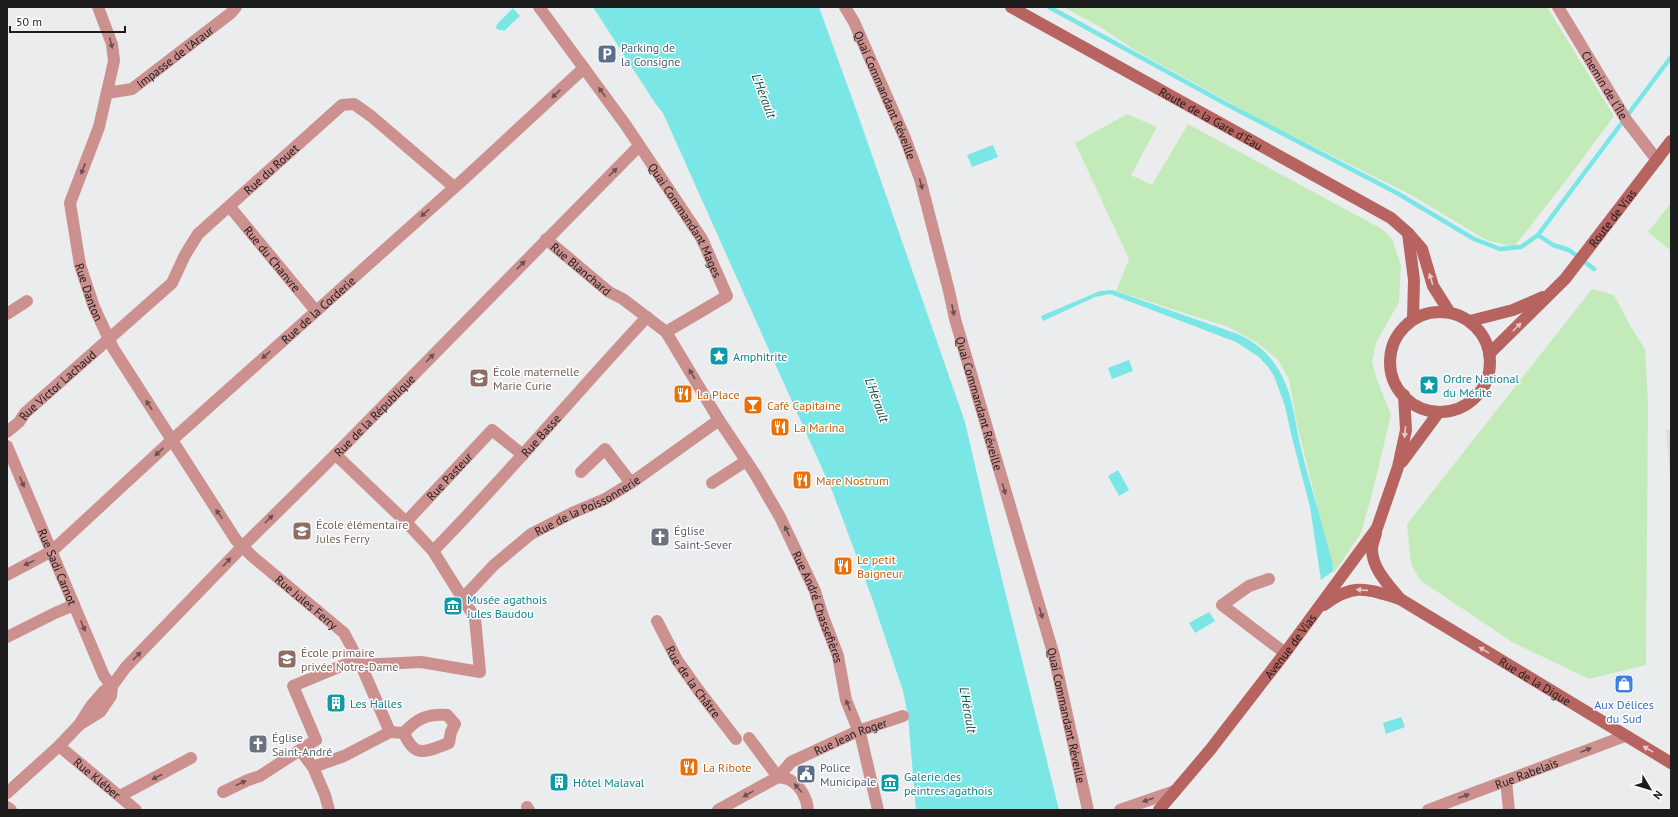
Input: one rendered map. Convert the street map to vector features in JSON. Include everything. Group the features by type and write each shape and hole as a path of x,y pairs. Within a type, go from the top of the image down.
{"main road":[{"name":"Route de la Gare d'Eau","path":"1011,7 1391,218 1408,233 1422,249 1433,286 1450,313"},
{"name":"Route de Vias","path":"1490,354 1552,293 1576,266 1671,141"},
{"path":"1408,233 1414,280 1413,319"},
{"name":"Route de Vias","path":"1470,321 1513,310 1552,293"},
{"path":"1439,312 1450,313 1470,321 1482,335 1490,354 1490,368 1486,382 1478,394 1468,403 1455,409 1439,412 1421,407 1404,395 1397,386 1393,375 1391,364 1392,353 1395,342 1401,332 1413,319 1439,312"},
{"name":"Avenue de Vias","path":"1159,810 1210,750 1285,653 1377,528 1398,467 1406,430 1404,395"},
{"name":"Avenue de Vias","path":"1398,467 1439,412"},
{"name":"Rue de la Digue","path":"1377,528 1372,549 1374,560 1380,574 1400,599"},
{"name":"Rue de la Digue","path":"1314,613 1336,596 1350,590 1361,589 1373,591 1400,599 1671,763"}],"street":[{"name":"Rue Danton","path":"98,7 112,44 114,61 99,127 70,203 80,264 94,307 113,348 216,510 242,546"},
{"name":"Impasse de l'Araur","path":"107,93 132,89 231,13 236,7"},
{"name":"Quai Commandant Mages","path":"539,7 639,146 702,239 727,296 666,332"},
{"name":"Quai Commandant Réveille","path":"845,7 854,22 905,138 920,179 949,290 955,319 1054,656 1088,810"},
{"name":"Chemin de l'Île","path":"1558,7 1619,110 1657,160"},
{"name":"Rue de la Corderie","path":"7,575 52,551 315,310 454,187 584,68"},
{"name":"Rue du Rouet","path":"109,339 172,283 185,255 198,234 230,207 342,105 354,104 371,116 454,187"},
{"name":"Rue de la République","path":"7,793 80,725 100,712 111,696 112,686 126,667 242,546 336,454 639,146"},
{"name":"Rue du Chanvre","path":"230,207 315,310"},
{"name":"Rue Blanchard","path":"546,239 610,292 666,332"},
{"path":"7,314 27,301"},
{"name":"Rue Basse","path":"433,551 523,455 604,363 647,317"},
{"name":"Rue André Chassefières","path":"666,332 719,420 780,516 815,591 838,656 846,700 858,730 878,810"},
{"name":"Rue Victor Lachaud","path":"7,432 19,422 25,413 109,339"},
{"name":"Rue de la Poissonnerie","path":"462,599 494,565 531,534 572,513 605,499 631,483 719,420"},
{"name":"Rue Pasteur","path":"406,522 492,430 523,455"},
{"name":"Rue Sadi Carnot","path":"7,446 104,676 112,686"},
{"path":"581,472 605,449 631,483"},
{"path":"223,792 260,776 316,740 293,686 360,662 421,662 480,672 475,618 433,551 406,522 336,454"},
{"path":"712,483 746,461"},
{"name":"Rue Jules Ferry","path":"242,546 344,633 360,662 390,732"},
{"path":"1269,579 1249,586 1222,605 1285,653"},
{"path":"7,637 55,612 74,605"},
{"name":"Rue de la Châtre","path":"658,621 677,660 736,739"},
{"name":"Rue Jean Roger","path":"718,810 778,777 791,762 858,730 903,716"},
{"path":"313,767 344,756 390,732 404,733"},
{"name":"Rue Rabelais","path":"1428,810 1625,736"},
{"path":"749,738 778,777 790,780 800,790 807,802 808,810"},
{"name":"Rue Kléber","path":"59,746 136,810"},
{"path":"300,750 313,767 325,795 329,810"},
{"path":"120,796 191,758"},
{"path":"1506,781 1509,810"},
{"path":"1120,810 1175,791"},
{"path":"7,807 11,810"}],"shaded area":[{"path":"1666,429 1671,431 1671,490"}],"green space":[{"path":"1063,7 1547,7 1614,116 1514,247 1486,240 1413,196 1265,122 1138,52 1099,26"},
{"path":"1127,114 1157,127 1131,175 1152,185 1188,124 1382,229 1392,239 1401,265 1399,302 1376,343 1372,362 1376,377 1391,415 1361,533 1334,573 1297,425 1289,379 1278,360 1256,342 1228,327 1116,291 1129,259 1075,143"},
{"path":"1671,203 1671,251 1648,232"},
{"path":"1592,289 1614,295 1645,349 1648,403 1646,665 1589,679 1512,642 1420,580 1411,564 1407,524"}],"water":[{"name":"L'Hérault","path":"593,7 819,7 965,422 1059,810 916,810 908,716 903,691 872,598 833,493 663,113"},
{"path":"513,8 520,16 504,31 496,28 497,24"},
{"path":"993,145 998,157 972,167 967,155"},
{"path":"1112,290 1238,334 1259,347 1275,364 1287,386 1290,395 1299,439 1330,554 1333,571 1321,580 1310,507 1285,406 1274,376 1259,357 1236,342 1110,294 1095,297 1043,321 1041,316 1100,291"},
{"path":"1129,360 1133,371 1112,379 1108,368"},
{"path":"1118,470 1129,490 1119,496 1108,476"},
{"path":"1209,612 1215,621 1195,633 1189,623"},
{"path":"1401,717 1405,727 1386,734 1383,723"}],"waterway":[{"path":"1049,7 1228,105 1397,193 1474,239 1500,249 1521,247 1538,235 1671,57"},
{"path":"1538,235 1553,245 1569,250 1594,269"}],"place":[{"name":"Parking de la Consigne","path":"607,54"},
{"name":"Amphitrite","path":"719,356"},
{"name":"École maternelle Marie Curie","path":"479,378"},
{"name":"Ordre National du Mérite","path":"1429,385"},
{"name":"La Place","path":"683,394"},
{"name":"Café Capitaine","path":"753,405"},
{"name":"La Marina","path":"780,427"},
{"name":"Mare Nostrum","path":"802,480"},
{"name":"École élémentaire Jules Ferry","path":"302,531"},
{"name":"Église Saint-Sever","path":"660,537"},
{"name":"Le petit Baigneur","path":"843,566"},
{"name":"Musée agathois Jules Baudou","path":"453,606"},
{"name":"École primaire privée Notre-Dame","path":"287,659"},
{"name":"Aux Délices du Sud","path":"1624,684"},
{"name":"Les Halles","path":"336,703"},
{"name":"Église Saint-André","path":"258,744"},
{"name":"La Ribote","path":"689,767"},
{"name":"Police Municipale","path":"806,774"},
{"name":"Hôtel Malaval","path":"559,782"},
{"name":"Galerie des peintres agathois","path":"890,783"}]}
